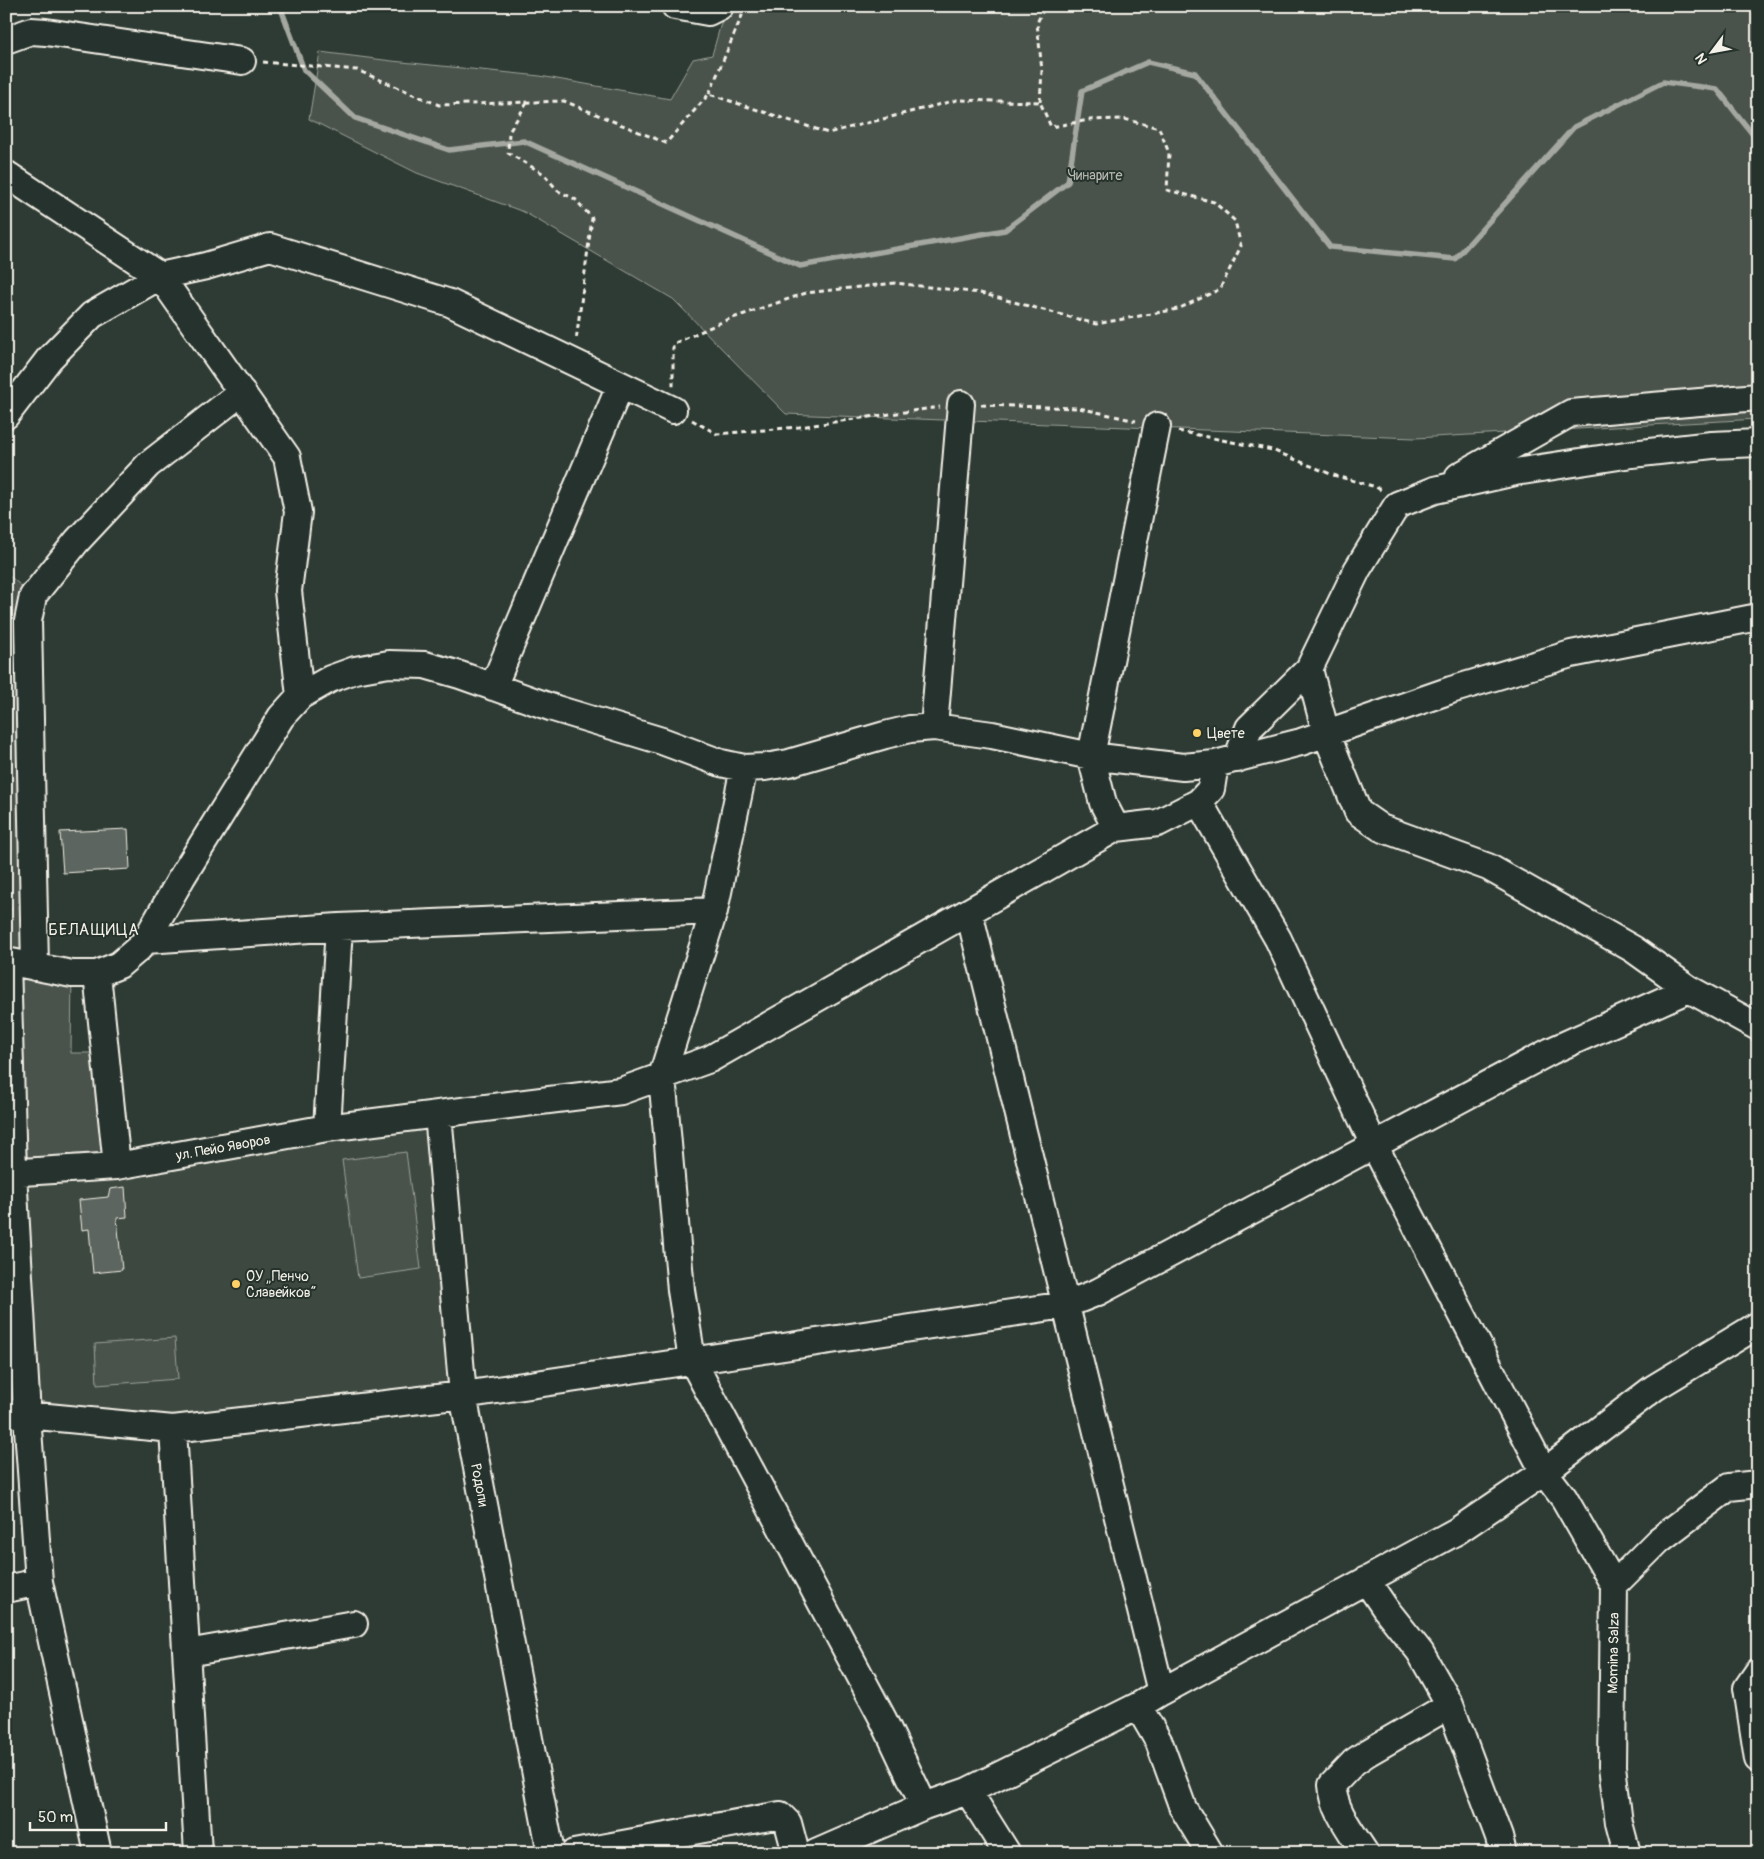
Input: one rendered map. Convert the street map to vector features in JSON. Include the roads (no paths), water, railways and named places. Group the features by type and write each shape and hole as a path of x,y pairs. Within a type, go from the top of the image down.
{"street":[{"path":"676,6 708,12 720,6"},
{"path":"6,40 31,31 46,32 242,61"},
{"path":"6,174 160,276 287,456 298,512 288,591 300,696"},
{"path":"6,416 49,359 92,315 160,276 206,266 270,247 450,303 620,386 674,410"},
{"path":"493,686 620,386"},
{"path":"35,967 28,621 33,596 77,541 148,465 242,392"},
{"path":"1157,426 1091,756 1103,803 1116,828 1158,823 1199,802 1211,789 1226,762 1249,728 1310,669 1357,570 1397,505 1435,490 1571,413 1758,396"},
{"path":"934,727 961,404"},
{"path":"1435,490 1514,472 1632,454 1712,445 1758,443"},
{"path":"98,1853 39,1582 16,1414 7,961 72,974 97,974 119,965 146,940 267,737 281,717 300,696 330,679 347,673 389,664 425,666 662,741 721,764 744,768 789,763 910,729 934,727 992,735 1091,756 1183,767 1226,762 1301,742 1451,690 1571,654 1758,617"},
{"path":"1310,669 1326,733 1358,812 1381,828 1488,867 1633,949 1689,989 1758,1027"},
{"path":"744,768 714,911 662,1076 681,1290 692,1360 883,1719 924,1806"},
{"path":"1199,802 1278,939 1374,1145 1544,1472 1564,1498 1614,1585 1659,1540 1729,1487 1758,1484"},
{"name":"ул. Пейо Яворов","path":"10,1173 116,1166 327,1128 621,1091 710,1058 1116,828"},
{"path":"146,940 339,927 714,911"},
{"path":"969,912 1160,1692"},
{"path":"327,1128 339,927"},
{"path":"97,974 116,1166"},
{"path":"16,1414 173,1430 463,1395 1065,1305 1098,1292 1551,1051 1689,989"},
{"name":"Родопи","path":"438,1114 463,1395 550,1853"},
{"path":"816,1853 924,1806 968,1791 1138,1706 1160,1692 1457,1531 1544,1472 1654,1388 1758,1325"},
{"path":"173,1430 198,1853"},
{"path":"1366,1580 1385,1608 1420,1652 1450,1705 1500,1837 1503,1853"},
{"path":"6,1589 39,1582"},
{"name":"Momina Salza","path":"1614,1585 1612,1766 1619,1823 1627,1853"},
{"path":"187,1653 354,1624"},
{"path":"1758,1672 1747,1688 1758,1759"},
{"path":"1365,1853 1348,1829 1333,1797 1332,1785 1354,1762 1367,1753 1450,1705"},
{"path":"1138,1706 1159,1742 1183,1808 1210,1853"},
{"path":"968,1791 1007,1853"},
{"path":"574,1853 780,1815 788,1823 796,1853"}],"waterway":[{"path":"280,6 304,70 355,118 449,150 524,141 800,266 1005,230 1068,182 1082,91 1148,62 1195,73 1330,247 1455,259 1574,127 1663,82 1717,89 1758,141"}],"place":[{"name":"Цвете","path":"1197,733"},
{"name":"ОУ „Пенчо Славейков“","path":"236,1284"}],"district":[{"name":"БЕЛАЩИЦА","path":"94,929"}],"park label":[{"name":"Чинарите","path":"1095,175"}]}
